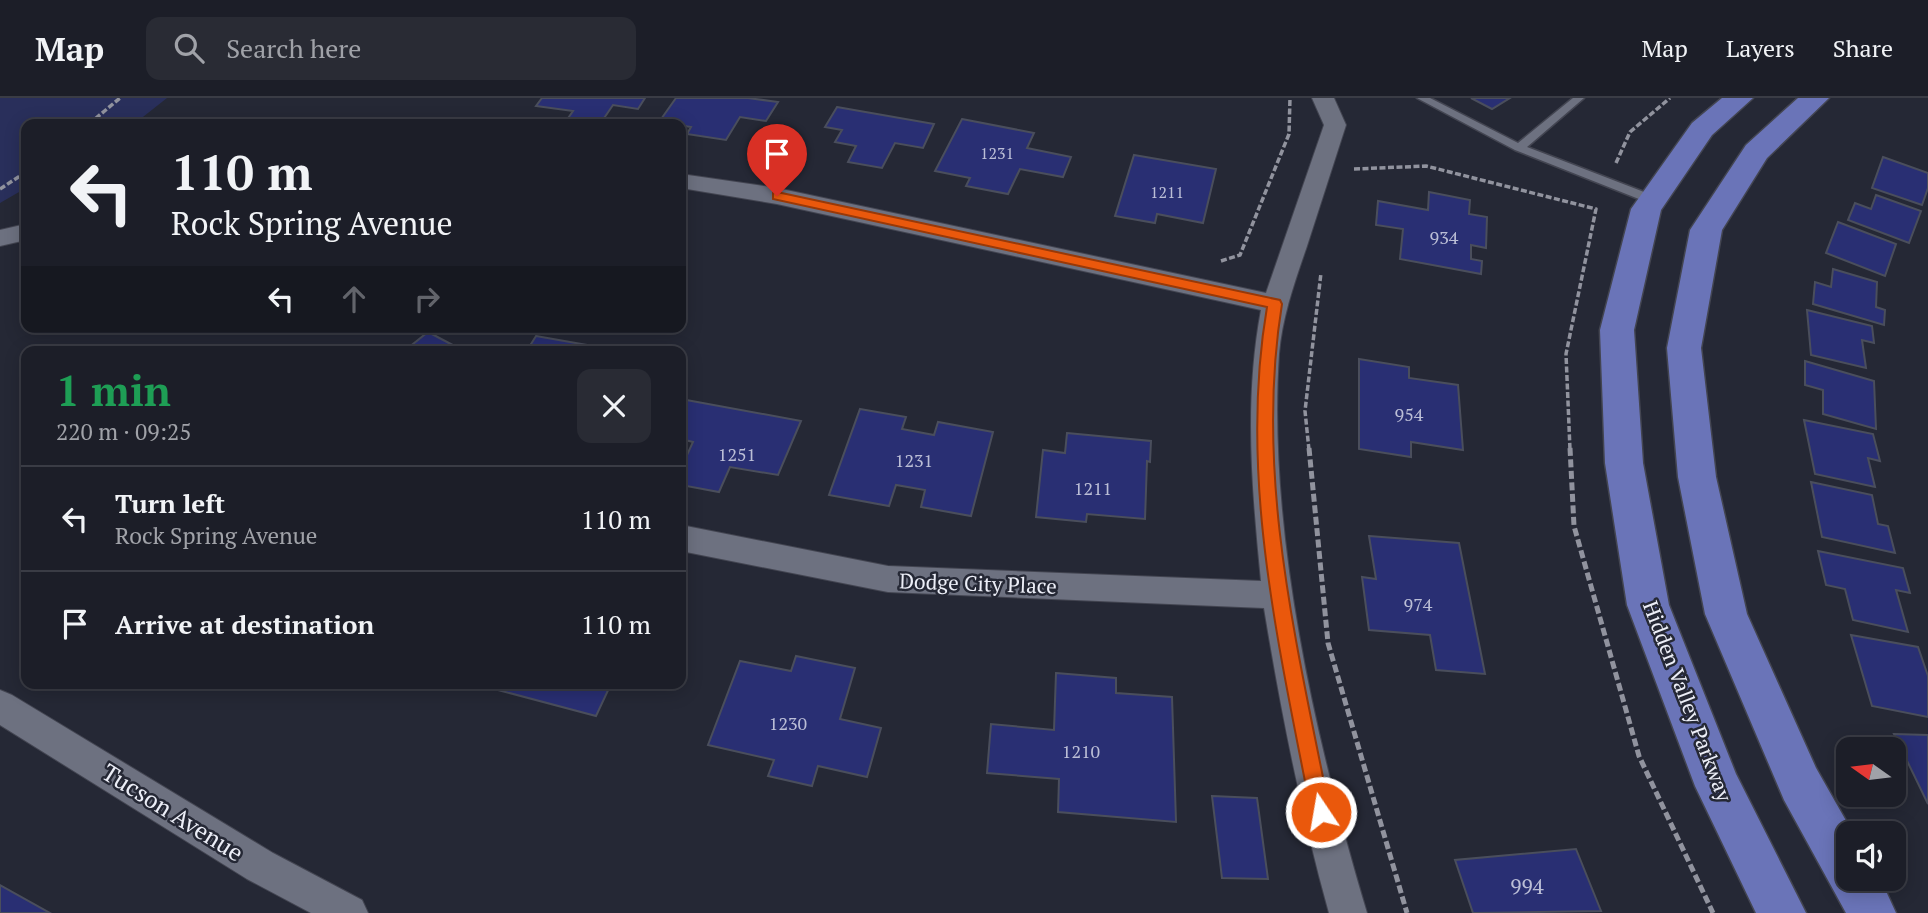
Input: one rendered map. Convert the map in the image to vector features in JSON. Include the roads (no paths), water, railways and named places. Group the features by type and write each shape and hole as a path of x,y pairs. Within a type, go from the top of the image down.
{"main road":[{"name":"Hidden Valley Parkway","path":"1739,98 1702,129 1646,209 1617,330 1624,463 1647,605 1718,786 1782,913"},
{"path":"1815,98 1756,152 1706,230 1684,348 1697,477 1726,614 1800,784 1836,848"},
{"path":"1860,891 1872,913"}],"street":[{"path":"1323,98 1335,125 1275,304 1266,354 1265,479 1278,595 1326,837 1349,913"},
{"path":"686,182 804,202 1275,304"},
{"path":"0,238 21,233"},
{"name":"Dodge City Place","path":"686,539 888,579 1278,595"},
{"name":"Tucson Avenue","path":"0,706 260,866 349,913"}],"lane":[{"path":"1422,98 1519,148 1653,200"},
{"path":"1519,148 1579,98"}]}
